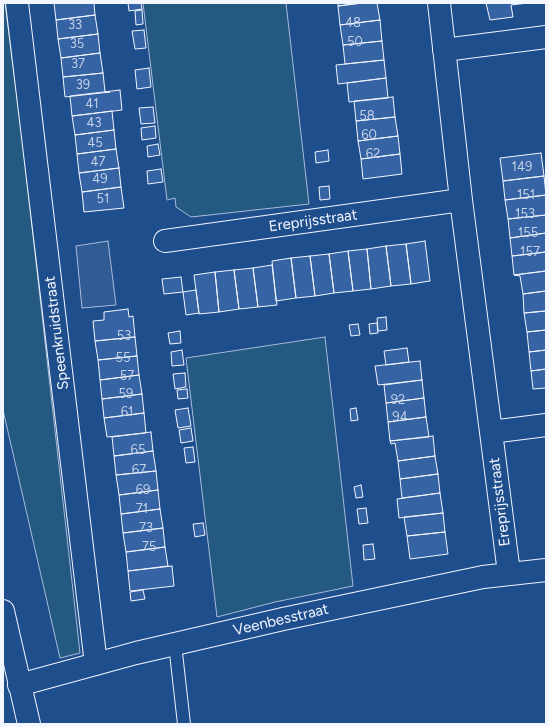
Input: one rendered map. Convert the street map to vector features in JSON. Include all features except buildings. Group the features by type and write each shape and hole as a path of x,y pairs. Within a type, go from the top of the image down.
{"street":[{"name":"Speenkruidstraat","path":"17,3 96,664"},
{"name":"Ereprijsstraat","path":"439,3 461,200 492,432 508,573"},
{"path":"444,50 546,37"},
{"name":"Ereprijsstraat","path":"165,241 461,200"},
{"path":"492,432 546,425"},
{"name":"Veenbesstraat","path":"20,685 175,644 283,619 508,573 546,570"},
{"path":"3,611 30,724"}],"lane":[{"path":"175,644 184,724"}],"shaded area":[{"path":"3,3 5,3 21,128 80,653 60,658 3,410"},
{"path":"143,3 286,3 309,204 191,217 176,207 175,198 167,200"},
{"path":"108,241 116,305 82,308 76,246"},
{"path":"325,337 353,586 275,602 217,617 186,358"}]}
